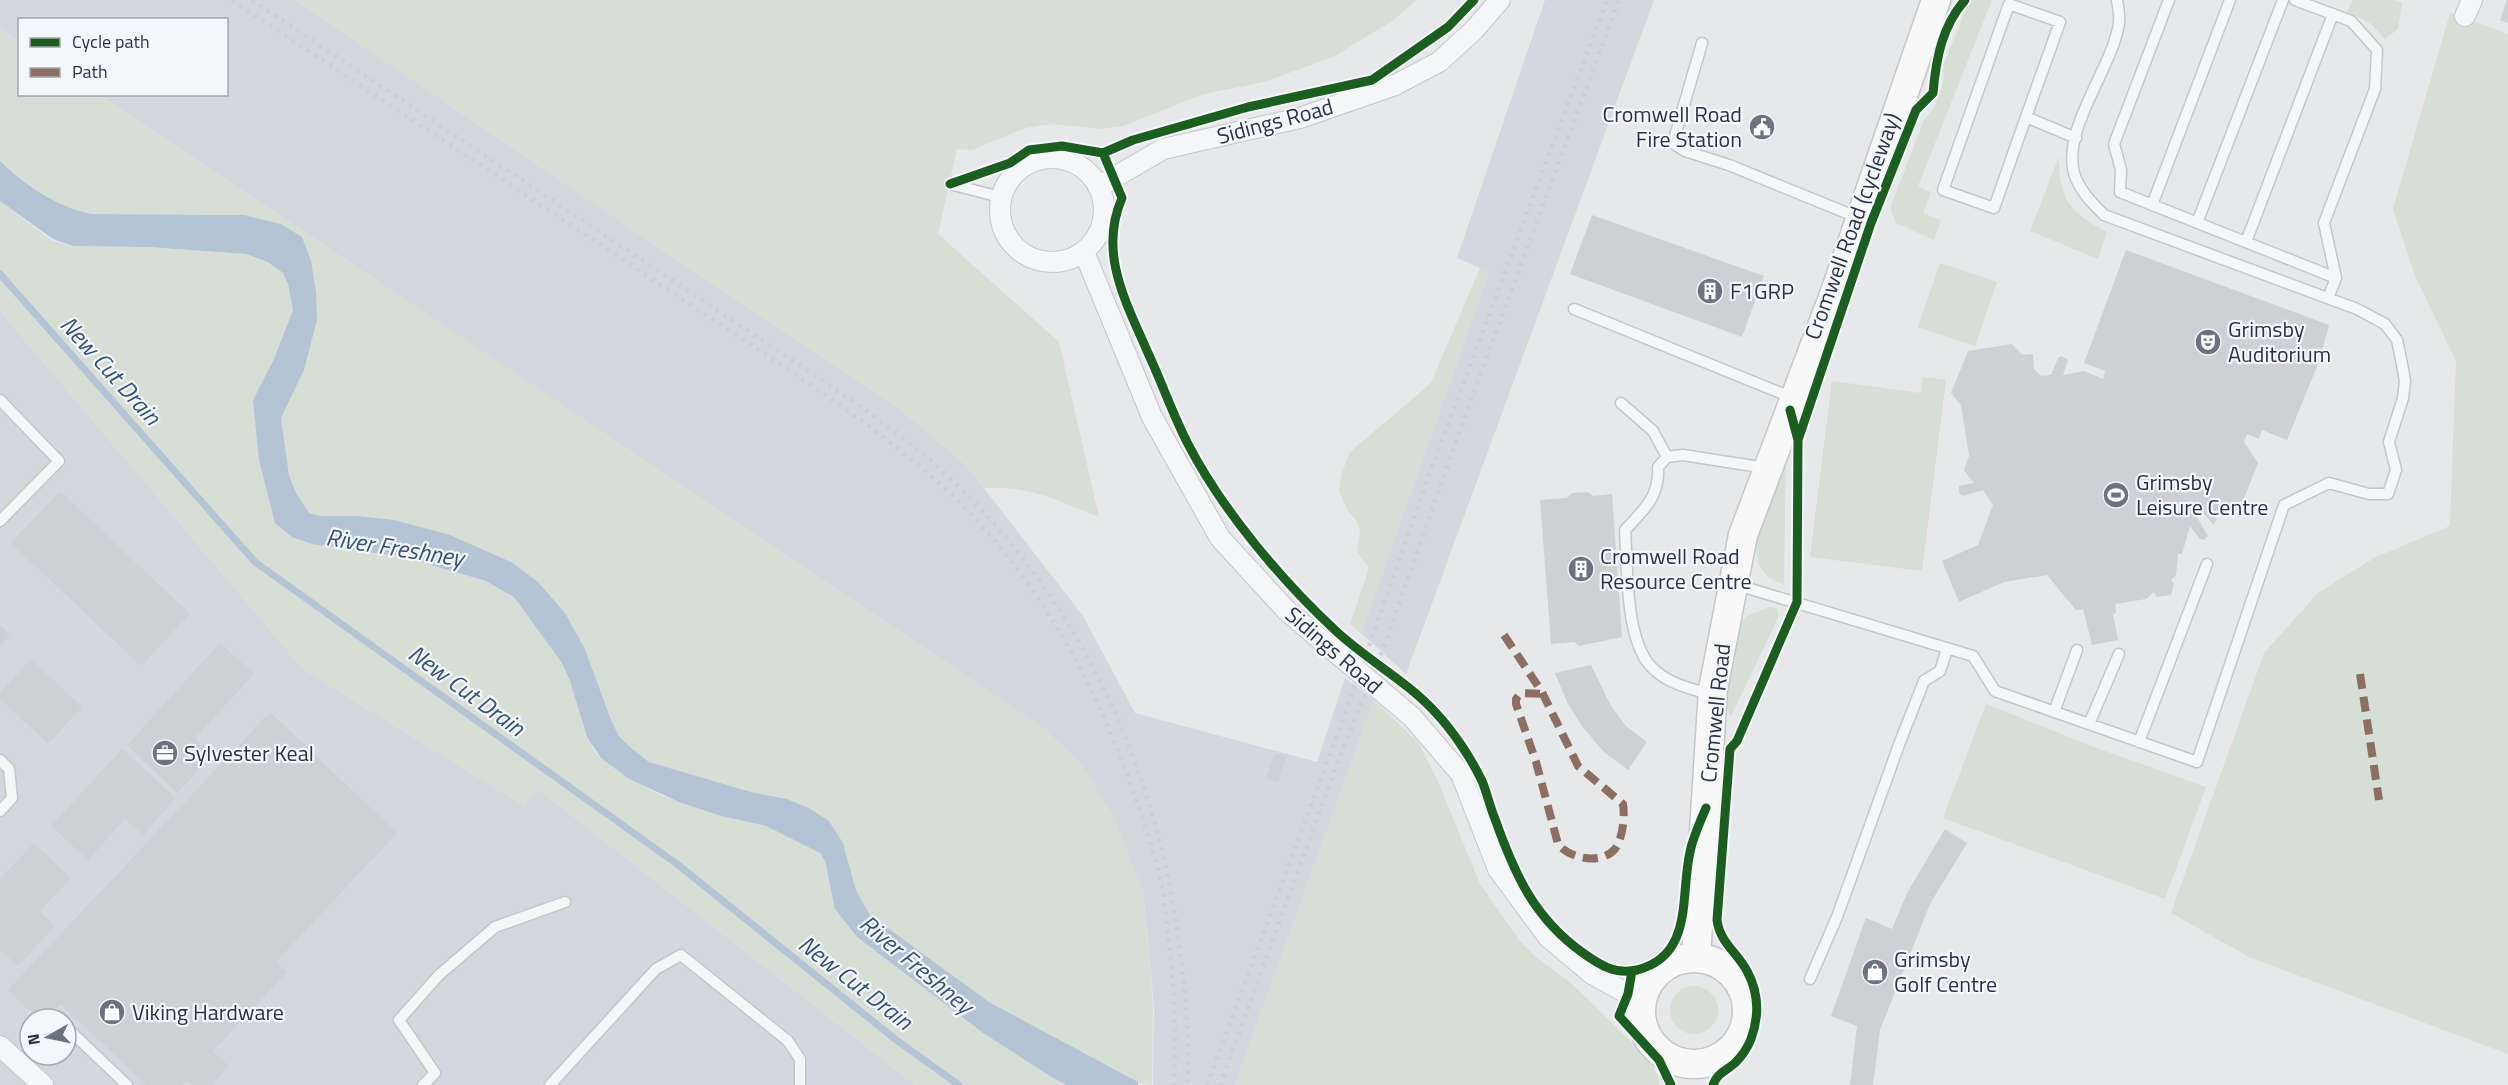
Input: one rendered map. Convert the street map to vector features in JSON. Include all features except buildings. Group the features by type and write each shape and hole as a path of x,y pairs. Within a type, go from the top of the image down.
{"street":[{"name":"Sidings Road","path":"1098,187 1163,149 1300,118 1395,85 1439,62 1474,30 1500,0"},
{"name":"Cromwell Road","path":"1696,957 1713,695 1743,535 1835,292 1934,1"},
{"path":"1043,158 1072,162 1087,172 1098,187 1103,203 1103,221 1096,238 1084,252 1068,260 1050,263 1032,259 1012,245 1003,230 999,216 1000,197 1008,181 1026,164 1043,158"},
{"name":"Sidings Road","path":"1084,252 1152,417 1220,538 1287,611 1412,717 1461,774 1498,869 1548,937 1592,974 1628,994 1643,998"},
{"path":"1696,957 1714,961 1730,971 1741,985 1747,1002 1747,1020 1740,1038 1728,1052 1693,1074 1659,1050 1647,1035 1641,1017 1643,998 1650,981 1662,968 1678,960 1696,957"},
{"path":"0,1046 43,1085"}],"lane":[{"path":"1733,584 1973,656 1995,691 2197,762 2284,505 2329,483 2369,494 2388,494 2396,470 2389,442 2403,398 2405,381 2397,340 2385,324 2357,309 2104,214 2086,197 2074,174 2073,153 2090,94 2114,43 2120,21 2117,0"},
{"path":"2169,0 2114,144 2121,170 2120,192 2336,278"},
{"path":"2152,205 2230,0"},
{"path":"2197,223 2283,0"},
{"path":"2295,0 2351,21 2377,50 2375,89 2324,223 2336,278 2328,298"},
{"path":"2009,4 2060,22 2026,117 1994,208 1943,190 2009,4"},
{"path":"2246,242 2333,14"},
{"path":"1702,43 1673,143 1685,151 1729,165 1859,218"},
{"path":"2026,117 2076,138"},
{"path":"950,183 1000,197"},
{"path":"1574,309 1793,398"},
{"path":"1621,403 1653,432 1667,457"},
{"path":"0,521 59,461 1,405"},
{"path":"1713,695 1672,682 1654,671 1641,654 1633,630 1625,530 1646,508 1659,483 1658,467 1667,457 1683,455 1768,469"},
{"path":"2139,742 2207,564"},
{"path":"1810,979 1837,917 1924,681 1941,671 1947,649"},
{"path":"2054,712 2077,650"},
{"path":"2089,724 2119,654"},
{"path":"0,760 9,769 12,798 0,811"},
{"path":"423,1085 435,1073 399,1020 439,975 495,927 564,902"},
{"path":"550,1085 656,969 681,955 788,1041 800,1059 800,1085"},
{"path":"78,1038 127,1085"}],"shaded area":[{"path":"0,0 295,0 900,409 966,465 1083,616 1135,713 1317,762 1345,678 1374,700 1235,1085 1153,1085 1154,1007 1143,891 1045,729 101,96 228,96 228,18 18,18 18,40 0,27"},
{"path":"295,0 1416,0 1394,20 1333,57 1264,82 1204,94 1123,126 1100,129 1052,124 1025,128 972,150 957,149 938,234 1059,342 1099,517 1043,495 1015,489 984,488 966,465 900,409"},
{"path":"1545,0 1654,0 1406,674 1361,633 1489,272 1457,258"},
{"path":"1970,0 1992,0 1918,186 1931,192 1923,213 1941,220 1934,240 1896,223 1890,208 1924,120 1934,108 1943,84 1944,64"},
{"path":"2353,0 2395,0 2402,3 2398,29 2385,39 2371,24 2347,12"},
{"path":"2450,13 2508,34 2508,1054 2251,958 2171,913 2264,653 2318,593 2374,558 2450,526 2456,361 2416,278 2393,209"},
{"path":"0,27 18,40 18,96 101,96 1045,729 1083,766 1114,817 1143,891 1153,1004 1152,1085 1138,1082 989,1002 870,915 856,890 843,843 829,821 809,808 787,799 751,792 649,762 630,747 619,736 611,720 585,649 511,562 450,535 395,520 357,516 321,516 309,513 296,493 289,475 281,418 304,370 317,320 244,215 92,214 78,211 54,201 0,161"},
{"path":"2059,156 2061,183 2069,203 2084,218 2107,232 2098,259 2030,231"},
{"path":"0,201 51,240 73,246 148,247 246,254 283,273 288,284 293,310 275,358 253,400 256,423 292,536 312,544 403,557 486,581 506,591 514,597 562,663 570,681 587,737 596,754 629,779 663,796 721,816 766,826 820,853 825,861 835,909 857,937 983,1033 1067,1085 915,1085 538,789 524,806 303,669 0,311"},
{"path":"1940,263 1997,282 1975,346 1918,327"},
{"path":"1480,268 1489,272 1361,633 1350,624 1369,568 1357,552 1360,533 1358,523 1348,511 1339,491 1341,475 1350,452 1431,383"},
{"path":"0,311 303,669 524,806 538,789 915,1085 0,1085"},
{"path":"1923,377 1946,380 1922,571 1810,557 1832,381 1921,393"},
{"path":"1786,442 1784,585 1769,578 1760,567 1754,544"},
{"path":"1770,607 1777,609 1779,616 1731,716 1726,707 1735,632 1747,616"},
{"path":"1374,700 1418,742 1437,779 1480,884 1520,941 1537,958 1573,985 1650,1060 1659,1085 1235,1085"},
{"path":"1986,704 2094,747 2206,787 2165,899 1943,818"},
{"path":"1689,986 1699,986 1711,993 1718,1005 1718,1015 1711,1027 1699,1034 1689,1034 1674,1023 1670,1015 1670,1005 1681,990"}],"water":[{"name":"River Freshney","path":"0,161 21,179 54,201 79,211 92,214 244,215 281,224 302,237 311,261 316,292 317,320 304,370 281,418 289,475 296,493 309,513 321,516 357,516 395,520 450,535 511,562 538,582 565,613 585,649 611,720 619,736 630,747 649,762 751,792 787,799 809,808 829,821 843,843 856,890 870,915 989,1002 1138,1082 1138,1085 1067,1085 1053,1078 983,1033 857,937 835,909 825,861 820,853 766,826 721,816 679,802 629,779 601,758 587,737 570,681 562,663 514,597 486,581 403,557 312,544 292,537 275,523 259,460 253,400 274,359 293,310 288,284 283,273 267,262 246,254 148,247 73,246 53,239 0,201"}],"waterway":[{"name":"New Cut Drain","path":"0,274 255,562 677,864 895,1039 959,1085"}],"railway":[{"path":"232,0 853,414 929,474 994,540 1045,608 1067,644 1105,720 1136,799 1156,861 1164,898 1173,986 1174,1085"},
{"path":"252,0 853,401 923,454 962,490 1006,537 1045,588 1079,642 1109,699 1134,758 1154,819 1169,882 1185,997 1187,1085"},
{"path":"1207,1085 1345,714 1429,475 1607,0"},
{"path":"1220,1085 1337,764 1385,644 1465,416 1619,0"}],"marked path":[{"path":"1504,635 1542,692 1578,766 1623,804 1621,834 1617,846 1608,855 1584,858 1569,853 1558,844 1536,762 1516,704 1516,699 1521,693 1543,694"},
{"path":"2360,674 2379,800"}],"cycle path":[{"path":"950,184 1010,163 1029,150 1062,146 1103,153 1133,140 1248,107 1372,80 1448,27 1474,0"},
{"name":"Cromwell Road (cycleway)","path":"1798,440 1871,223 1916,110 1933,93 1936,68 1946,32 1965,0"},
{"path":"1103,153 1122,198 1115,218 1113,238 1118,277 1131,315 1177,422 1202,469 1254,544 1295,590 1348,642 1425,701 1449,728 1482,781 1510,859 1519,877 1528,894 1551,925 1583,953 1608,968 1629,971 1655,963 1668,952 1676,938 1684,905 1690,852 1706,808"},
{"path":"1713,1085 1719,1075 1735,1063 1744,1052 1751,1039 1755,1022 1756,996 1751,979 1722,935 1717,920 1730,749 1737,741 1797,602 1798,440 1790,410"},
{"path":"1632,971 1628,994 1619,1016 1659,1060 1671,1085"}],"place":[{"name":"Cromwell Road Fire Station","path":"1762,127"},
{"name":"F1GRP","path":"1710,291"},
{"name":"Grimsby Auditorium","path":"2208,342"},
{"name":"Grimsby Leisure Centre","path":"2116,495"},
{"name":"Cromwell Road Resource Centre","path":"1581,569"},
{"name":"Sylvester Keal","path":"165,753"},
{"name":"Grimsby Golf Centre","path":"1875,972"},
{"name":"Viking Hardware","path":"112,1012"}]}
